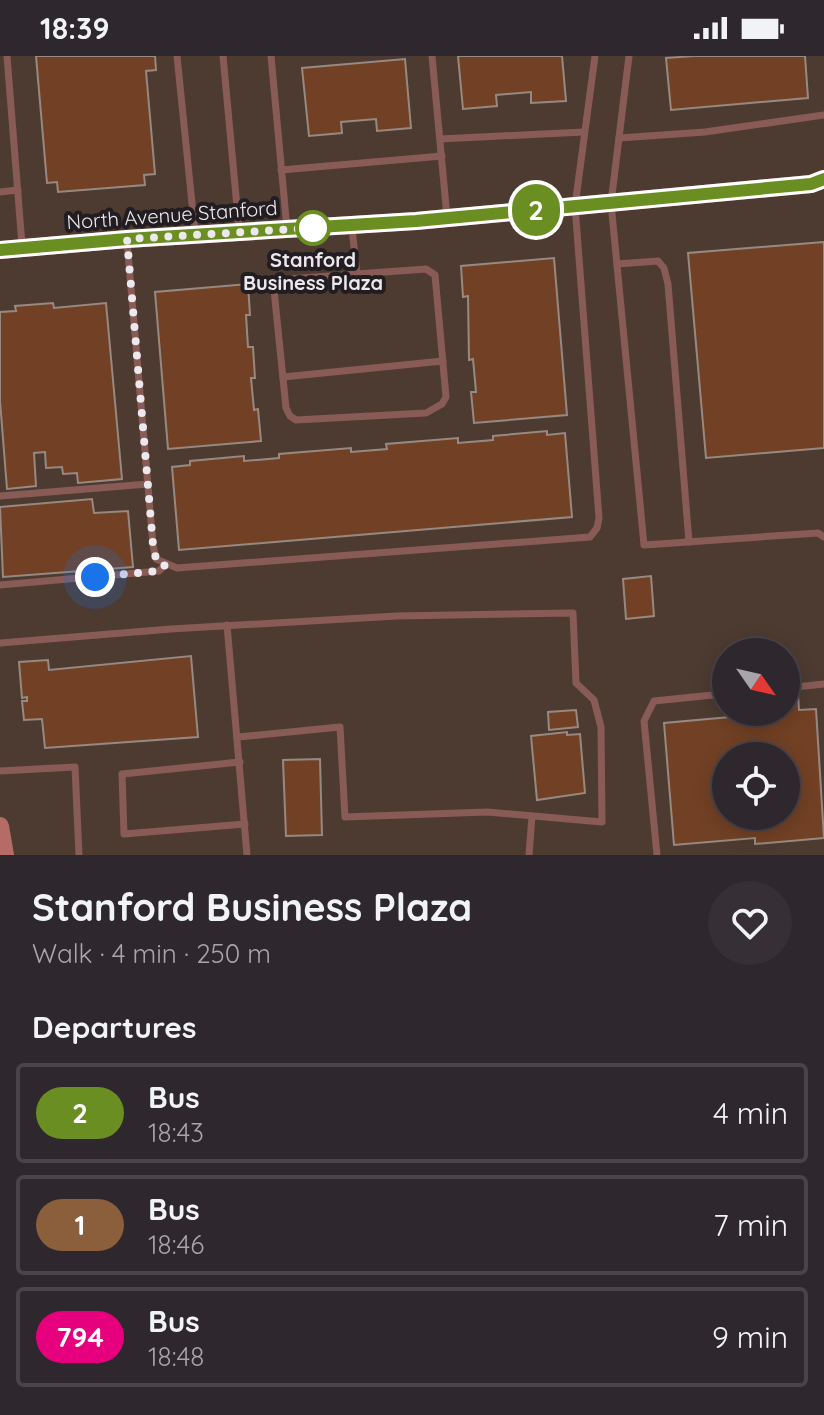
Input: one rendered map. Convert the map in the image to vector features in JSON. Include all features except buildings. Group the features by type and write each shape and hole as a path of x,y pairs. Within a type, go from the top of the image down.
{"street":[{"name":"North Avenue Stanford","path":"0,250 447,219 811,184 824,179"},
{"path":"0,826 5,855"}],"lane":[{"path":"7,56 22,248"},
{"path":"177,56 195,235"},
{"path":"223,56 239,232"},
{"path":"271,56 287,229"},
{"path":"432,56 447,219"},
{"path":"127,239 153,545 156,559 165,565 177,568 590,537 597,528 599,518 575,206 595,56"},
{"path":"629,56 611,203 644,545 818,533 824,537"},
{"path":"619,138 705,132 824,115"},
{"path":"440,139 584,132"},
{"path":"281,170 442,156"},
{"path":"0,192 18,190"},
{"path":"352,226 357,274"},
{"path":"617,264 658,261 664,268 668,284 689,542"},
{"path":"426,269 435,275 446,397 442,404 426,413 296,420 286,408 276,285 288,279 357,274 426,269"},
{"path":"283,377 443,361"},
{"path":"0,496 148,484"},
{"path":"0,585 159,571 165,565"},
{"path":"0,643 227,625 397,616 573,613 576,683 594,700 601,727 602,822 487,812 345,817 340,727 238,737"},
{"path":"227,625 247,855"},
{"path":"800,687 824,684"},
{"path":"657,855 645,714 654,701 712,695"},
{"path":"240,762 122,774 124,834 245,824"},
{"path":"0,771 75,767 79,855"},
{"path":"529,855 532,816"}],"shaded area":[{"path":"0,56 824,56 824,855 0,855"}],"bus line":[{"name":"2","path":"0,250 416,221 811,184 824,179"}],"place":[{"name":"Stanford Business Plaza","path":"313,228"}],"route":[{"path":"95,577 159,571 165,565 156,559 153,545 127,239 313,228"}]}
